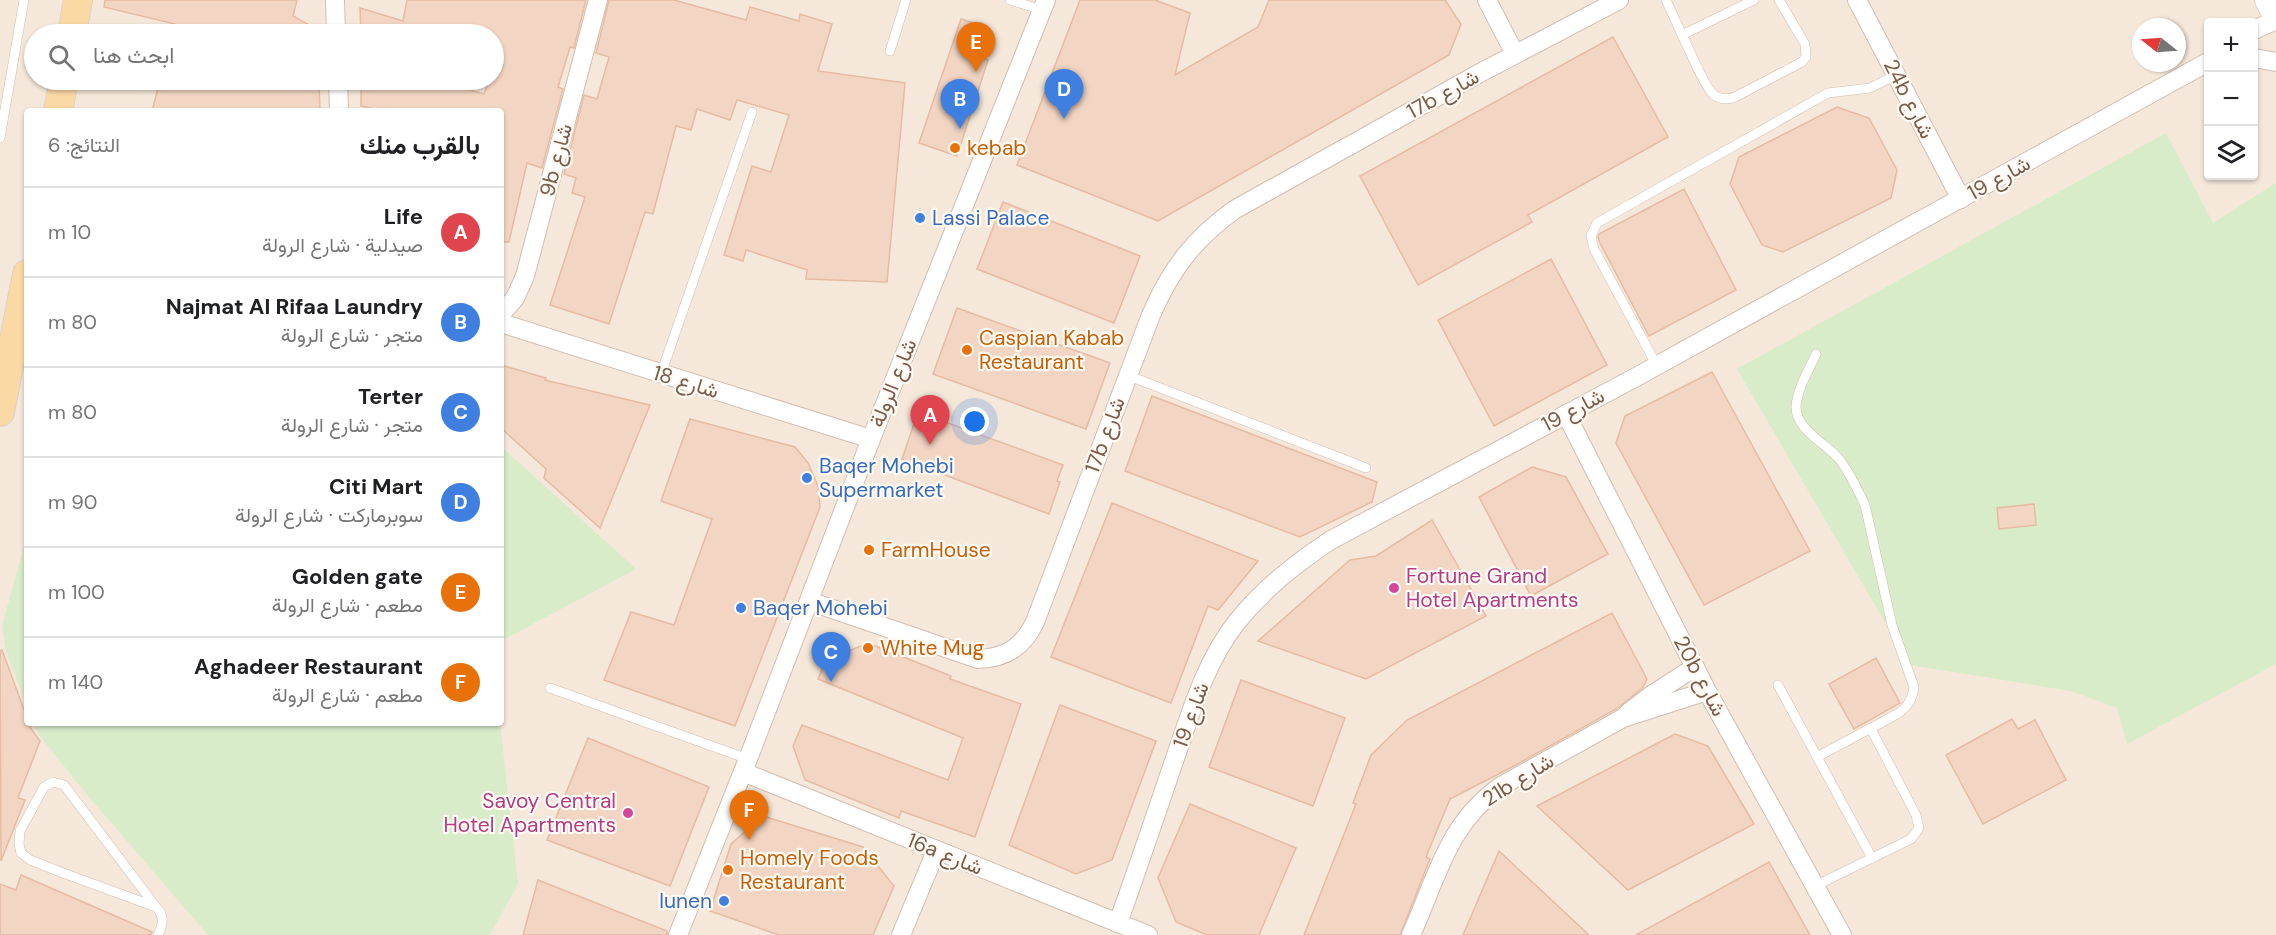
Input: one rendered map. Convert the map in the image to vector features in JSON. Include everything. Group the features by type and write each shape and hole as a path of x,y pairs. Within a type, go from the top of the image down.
{"main road":[{"path":"74,24 78,0"},
{"path":"2268,0 2276,16"},
{"path":"59,108 62,90"},
{"path":"0,412 24,289"}],"street":[{"path":"335,0 336,24"},
{"name":"9b شارع","path":"504,311 515,298 525,276 598,0"},
{"path":"1487,0 1515,54"},
{"name":"17b شارع","path":"809,601 978,659 1000,656 1019,646 1029,635 1035,622 1127,375 1162,290 1192,245 1212,226 1244,204 1515,54 1619,0"},
{"name":"24b شارع","path":"1857,0 1960,199"},
{"name":"شارع الرولة","path":"678,935 871,439 1044,5"},
{"path":"2258,28 2276,20"},
{"path":"2258,59 2276,62"},
{"name":"شارع 19","path":"1118,923 1195,701 1212,662 1234,625 1263,592 1295,563 1331,540 1657,366 2204,64"},
{"path":"338,90 339,108"},
{"name":"شارع 18","path":"504,324 871,439"},
{"name":"20b شارع","path":"1566,414 1707,691 1842,935"},
{"name":"21b شارع","path":"1412,935 1451,841 1464,819 1475,807 1501,786 1623,718 1650,696 1695,667"},
{"name":"21b شارع","path":"1623,718 1707,691"},
{"name":"16a شارع","path":"746,765 936,851 1148,935"},
{"path":"901,935 936,851"}],"lane":[{"path":"0,138 24,0"},
{"path":"890,51 906,0"},
{"path":"1010,0 1044,5"},
{"path":"1666,0 1709,89 1720,98 1728,99 1797,66 1806,57 1805,44 1779,0"},
{"path":"1683,34 1754,0"},
{"path":"1657,366 1594,249 1591,236 1597,223 1828,93 1863,90 1896,75"},
{"path":"661,374 752,112"},
{"path":"1816,354 1799,393 1797,414 1804,426 1839,459 1858,489 1865,506 1892,625 1914,687 1908,706 1817,758"},
{"path":"1127,375 1366,468"},
{"path":"1778,685 1872,858"},
{"path":"550,688 746,765"},
{"path":"1815,886 1911,839 1919,828 1919,821 1871,729"},
{"path":"156,907 30,860 21,853 20,831 44,787 53,782 64,785 156,907 163,923 158,935"}],"shaded area":[{"path":"0,0 2276,0 2276,935 0,935"}],"green space":[{"path":"2166,133 2213,223 2276,183 2276,664 2127,744 2117,708 2071,691 1910,665 1737,369"},
{"path":"504,449 636,569 504,639"},
{"path":"24,546 24,698 6,651 2,626"},
{"path":"34,726 500,726 518,884 490,935 208,935 38,734"}],"building":[{"path":"105,0 297,0 293,16 307,24 175,24 104,7"},
{"path":"407,0 586,0 574,48 570,47 558,87 563,89 542,168 527,163 509,242 504,242 504,108 369,108 361,106 361,90 470,90 484,94 485,90 504,90 504,24 361,24 360,8 403,21"},
{"path":"609,0 674,0 746,20 750,7 799,21 800,14 832,24 818,71 905,83 887,282 806,279 807,270 746,250 743,261 724,255 752,166 771,172 789,115 737,100 730,120 697,109 691,130 676,126 653,214 645,212 609,324 550,305 585,197 572,193 576,178 564,174 584,95 597,99 609,57 596,53"},
{"path":"1080,0 1155,0 1190,13 1175,75 1258,27 1269,0 1445,0 1461,24 1449,55 1158,221 1017,165"},
{"path":"961,19 981,25 972,54 988,60 957,156 919,143"},
{"path":"1613,37 1668,137 1528,215 1532,222 1418,285 1360,176"},
{"path":"157,90 319,90 320,108 153,108"},
{"path":"1837,107 1869,118 1897,170 1891,198 1783,252 1762,245 1730,184 1739,157"},
{"path":"1684,189 1736,290 1649,336 1598,237 1599,234"},
{"path":"1003,202 1140,256 1114,323 977,269"},
{"path":"1551,259 1607,365 1494,426 1438,320"},
{"path":"957,308 1110,363 1086,429 933,374"},
{"path":"504,366 546,378 545,380 650,405 600,528 544,478 546,469 504,431"},
{"path":"1712,372 1810,551 1704,605 1616,443 1625,416"},
{"path":"1152,396 1377,482 1372,502 1300,537 1125,471"},
{"path":"918,412 1063,465 1049,514 902,459"},
{"path":"690,419 795,447 808,463 818,486 820,507 735,726 604,680 631,612 674,625 712,519 661,501"},
{"path":"1532,467 1566,477 1608,554 1531,596 1479,497"},
{"path":"1112,503 1258,561 1218,610 1208,606 1171,703 1051,657"},
{"path":"2034,504 2036,525 1999,529 1997,508"},
{"name":"Fortune Grand Hotel Apartments","path":"1432,520 1486,616 1366,679 1258,641 1350,560 1376,556"},
{"path":"1612,613 1647,679 1643,687 1618,708 1450,799 1426,857 1430,859 1400,935 1304,935 1356,804 1353,803 1371,755 1407,720"},
{"path":"868,643 951,676 950,679 1021,704 975,837 901,811 899,818 805,780 793,746 802,725 948,780 963,738 818,679 826,660"},
{"path":"2,650 24,710 24,726 29,726 40,741 18,798 25,800 1,861 0,651"},
{"path":"1876,658 1900,703 1854,729 1829,684"},
{"path":"1241,680 1345,718 1313,806 1209,767"},
{"path":"1060,705 1156,741 1112,860 1076,874 1009,845"},
{"path":"2012,719 2018,729 2035,720 2066,780 1983,824 1946,755"},
{"path":"1675,734 1708,746 1754,824 1628,890 1537,806"},
{"name":"Savoy Central Hotel Apartments","path":"588,738 709,787 670,886 547,840"},
{"path":"1190,804 1296,848 1259,935 1207,935 1176,922 1158,878"},
{"path":"763,816 863,847 894,886 873,935 779,935 710,911 731,844"},
{"path":"1499,851 1589,935 1463,935"},
{"path":"1769,862 1810,935 1636,935"},
{"path":"21,875 152,932 151,935 0,935 0,884 16,890"},
{"path":"538,880 667,931 667,935 523,935"}],"place":[{"name":"Golden gate","path":"976,72"},
{"name":"Citi Mart","path":"1064,119"},
{"name":"Najmat Al Rifaa Laundry","path":"960,129"},
{"name":"kebab","path":"955,148"},
{"name":"Lassi Palace","path":"920,218"},
{"name":"Caspian Kabab Restaurant","path":"967,350"},
{"name":"Life","path":"930,445"},
{"name":"Baqer Mohebi Supermarket","path":"807,478"},
{"name":"FarmHouse","path":"869,550"},
{"name":"Fortune Grand Hotel Apartments","path":"1394,588"},
{"name":"Baqer Mohebi","path":"741,608"},
{"name":"White Mug","path":"868,648"},
{"name":"Terter","path":"831,682"},
{"name":"Savoy Central Hotel Apartments","path":"628,813"},
{"name":"Aghadeer Restaurant","path":"749,840"},
{"name":"Homely Foods Restaurant","path":"728,870"},
{"name":"lunen","path":"724,901"}]}
